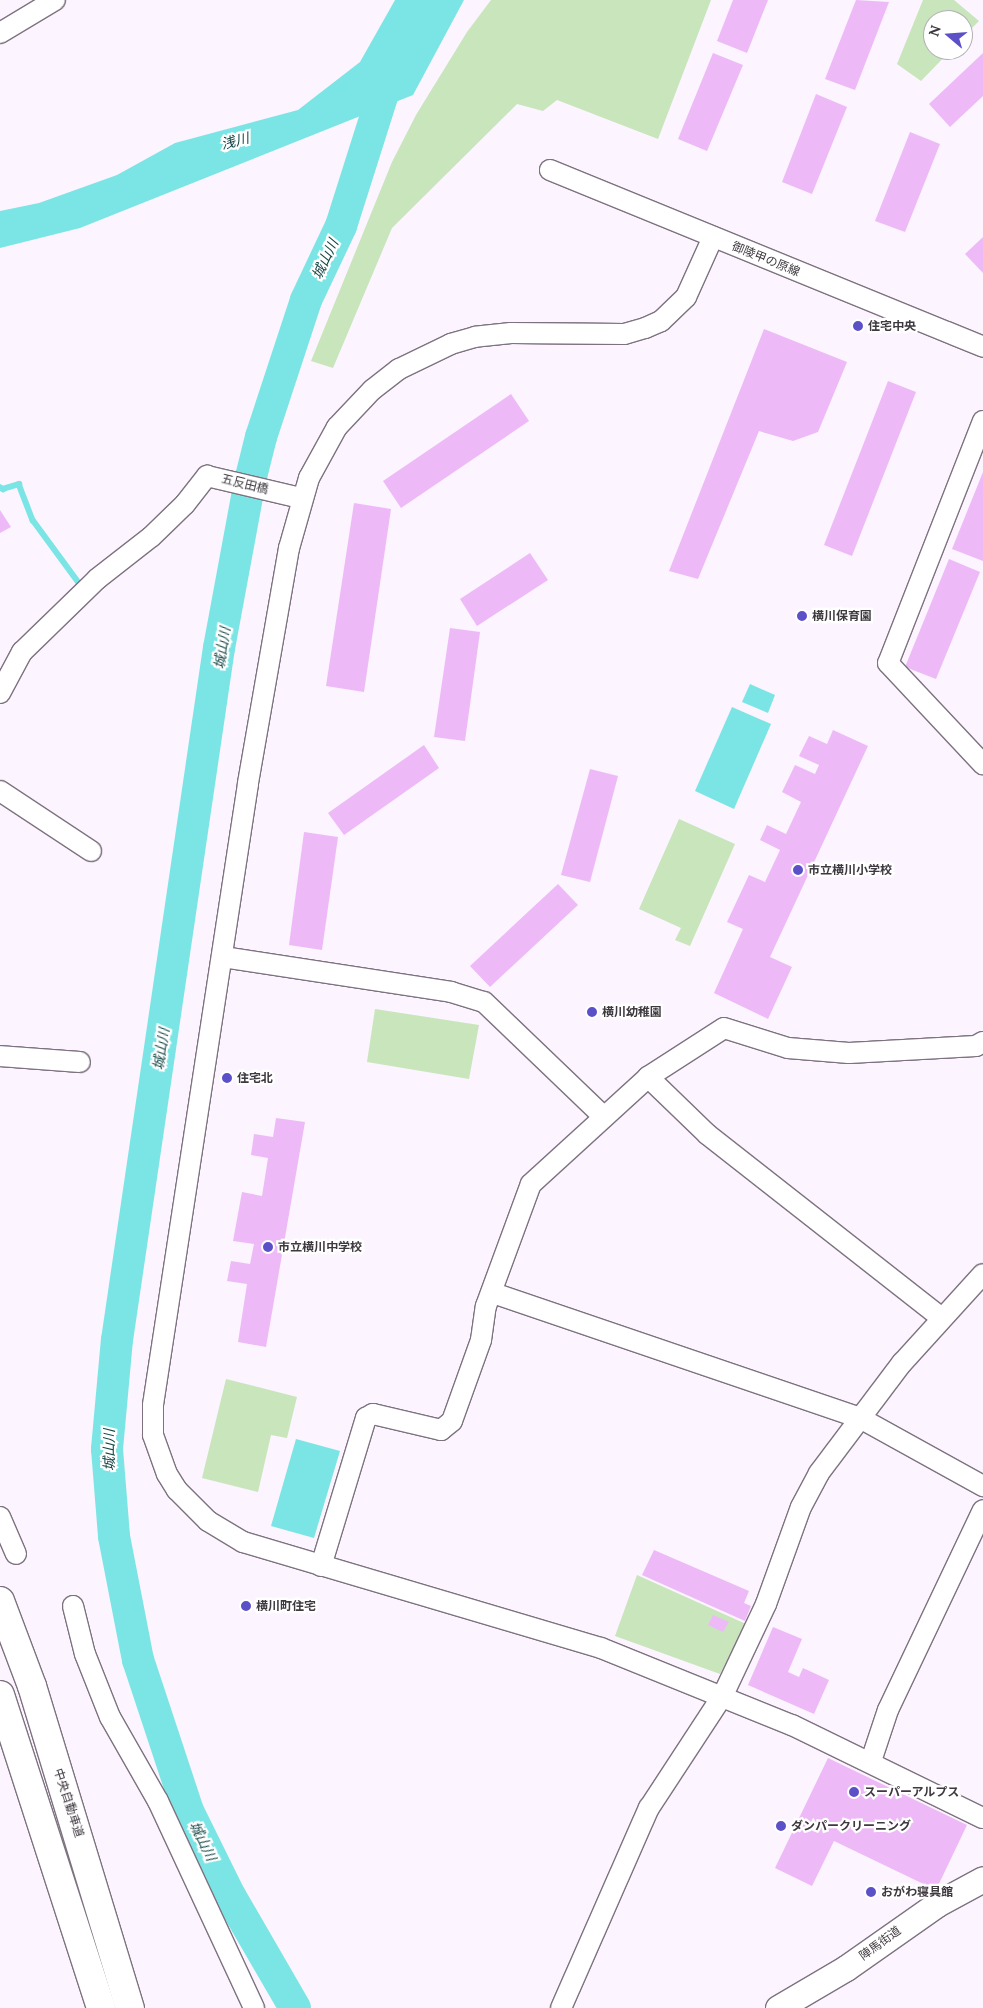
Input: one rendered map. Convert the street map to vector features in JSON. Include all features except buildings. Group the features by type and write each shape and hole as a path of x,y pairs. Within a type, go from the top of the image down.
{"highway":[{"name":"中央自動車道","path":"0,1601 32,1686 130,2008"},
{"path":"0,1695 18,1742 101,2008"}],"main road":[{"name":"陣馬街道","path":"778,2008 846,1968 937,1904 983,1879"}],"street":[{"path":"0,33 55,0"},
{"name":"御陵甲の原線","path":"550,170 983,347"},
{"path":"713,237 692,289 673,311 645,328 624,334 511,333 476,337 452,344 399,369 372,390 338,427 322,451 301,498 289,548 249,775 223,957 153,1406 153,1435 167,1474 190,1506 208,1522 243,1542 601,1648 723,1694 872,1761 983,1818"},
{"path":"983,420 888,663 983,764"},
{"name":"五反田橋","path":"0,693 22,652 97,579 150,537 184,504 207,476 301,498"},
{"path":"0,791 92,851"},
{"path":"223,957 451,992 484,1002 604,1117"},
{"path":"321,1566 366,1418 373,1414 440,1430 452,1421 493,1293 531,1184 648,1077 724,1028 788,1048 849,1053 981,1047"},
{"path":"0,1056 80,1062"},
{"path":"648,1077 707,1134 942,1318"},
{"path":"560,2008 649,1808 723,1694 766,1604 801,1507 819,1473 860,1418 942,1318 980,1281"},
{"path":"493,1293 860,1418 983,1486"},
{"path":"872,1761 888,1710 983,1510"},
{"path":"0,1517 16,1554"},
{"path":"73,1606 85,1654 110,1717 158,1801 254,2008"}],"green space":[{"path":"491,0 711,0 658,139 557,100 543,111 517,104 392,228 333,368 311,361 392,162 416,115 467,32"},
{"path":"923,0 954,0 966,10 923,10 923,60 941,60 921,81 897,64"},
{"path":"973,16 979,21 973,27"},
{"path":"679,819 735,844 690,946 675,940 681,928 639,909"},
{"path":"375,1009 479,1025 469,1079 367,1062"},
{"path":"226,1379 297,1397 287,1438 271,1435 258,1492 202,1478"},
{"path":"637,1575 746,1624 720,1674 615,1636"}],"water":[{"name":"浅川","path":"395,0 464,0 413,95 80,228 0,248 0,211 39,203 117,175 175,143 298,110 360,62"},
{"path":"750,684 775,695 768,713 742,702"},
{"path":"732,707 771,724 734,809 695,791"},
{"path":"296,1439 340,1451 314,1538 271,1526"}],"waterway":[{"name":"城山川","path":"295,2008 230,1896 188,1811 138,1660 114,1536 107,1449 117,1340 219,648 250,481 261,437 306,300 341,226 388,78 421,0"},
{"path":"0,487 3,489 19,484 33,520 82,587"}],"place":[{"name":"住宅中央","path":"858,326"},
{"name":"横川保育園","path":"802,616"},
{"name":"市立横川小学校","path":"798,870"},
{"name":"横川幼稚園","path":"592,1012"},
{"name":"住宅北","path":"227,1078"},
{"name":"市立横川中学校","path":"268,1247"},
{"name":"横川町住宅","path":"246,1606"},
{"name":"スーパーアルプス","path":"854,1792"},
{"name":"ダンパークリーニング","path":"781,1826"},
{"name":"おがわ寝具館","path":"871,1892"}]}
